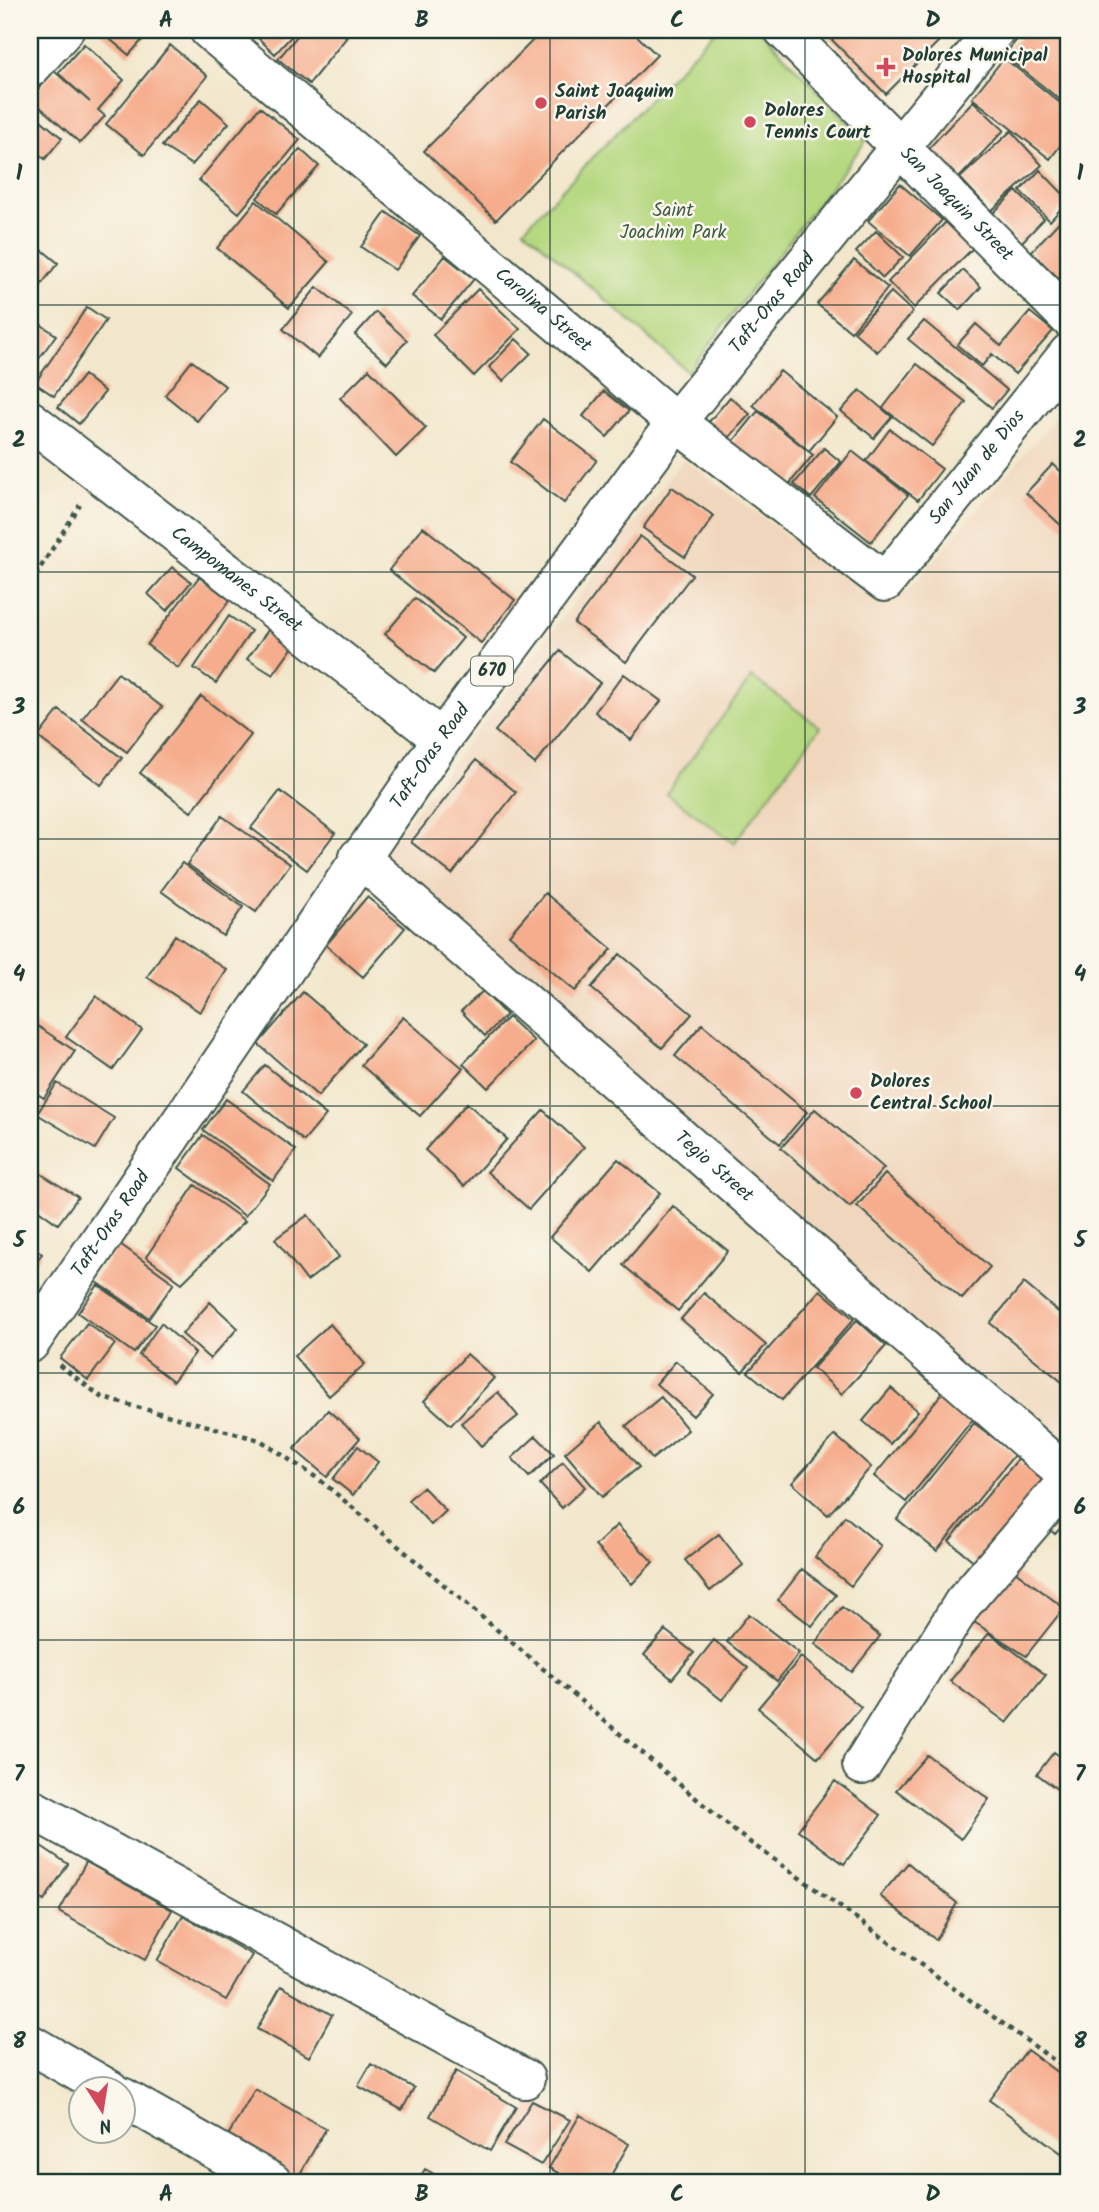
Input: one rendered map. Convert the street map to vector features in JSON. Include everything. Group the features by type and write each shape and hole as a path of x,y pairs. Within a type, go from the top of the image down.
{"street":[{"path":"30,68 64,30"},
{"name":"Carolina Street","path":"209,30 676,422 885,582"},
{"name":"San Joaquin Street","path":"784,30 1069,318"},
{"name":"Taft-Oras Road","path":"40,1351 359,858 442,739 676,422 995,30"},
{"name":"San Juan de Dios","path":"885,582 1069,353"},
{"name":"Campomanes Street","path":"30,420 442,739"},
{"name":"Tegio Street","path":"359,858 1069,1478"},
{"path":"862,1765 962,1603 1069,1478"},
{"path":"30,1808 524,2079"},
{"path":"30,2044 86,2076"},
{"path":"136,2105 272,2182"}],"path":[{"path":"30,584 46,554 101,475"},
{"path":"40,1351 103,1398 260,1440 320,1480 737,1833 1069,2071"}],"shaded area":[{"name":"Dolores Central School","path":"1069,401 1069,1464 378,861 683,459 875,601 907,592"}],"green space":[{"name":"Saint Joachim Park","path":"716,30 760,30 866,141 688,372 524,229"},
{"path":"752,677 820,727 734,843 666,793"}],"building":[{"path":"99,30 151,30 129,55"},
{"path":"265,30 297,30 275,54 258,38"},
{"path":"302,30 338,30 347,37 309,84 278,59"},
{"name":"Saint Joaquim Parish","path":"543,30 631,30 657,55 496,220 424,151"},
{"name":"Dolores Municipal Hospital","path":"822,30 929,30 940,40 886,94"},
{"path":"1025,30 1058,30 1069,39 1069,107 1004,55"},
{"path":"84,44 124,80 98,110 105,116 80,143 30,98 54,71 90,102 58,73"},
{"path":"170,45 207,76 144,155 106,124"},
{"path":"1004,58 1069,110 1069,134 1050,159 972,98"},
{"path":"201,99 229,123 192,165 162,146"},
{"path":"973,101 1004,130 959,178 928,149"},
{"path":"260,107 300,140 239,213 199,180"},
{"path":"30,111 62,138 45,159 30,147"},
{"path":"1011,131 1042,165 991,211 960,178"},
{"path":"300,149 319,166 276,214 257,198"},
{"path":"1040,170 1069,200 1050,221 1020,191"},
{"path":"900,184 942,220 910,256 868,221"},
{"path":"1016,191 1044,219 1020,244 991,215"},
{"path":"256,201 329,262 289,308 217,248"},
{"path":"1069,211 1069,288 1031,252"},
{"path":"386,212 420,236 395,270 361,247"},
{"path":"946,222 973,248 914,308 888,282"},
{"path":"876,231 903,257 883,278 856,252"},
{"path":"30,240 58,263 30,299"},
{"path":"445,256 474,279 441,319 412,296"},
{"path":"854,260 888,288 851,332 817,304"},
{"path":"963,270 981,287 960,310 941,293"},
{"path":"317,287 352,315 318,358 283,329"},
{"path":"478,289 520,329 474,376 433,335"},
{"path":"891,292 913,312 877,352 854,332"},
{"path":"87,307 106,320 54,396 35,383"},
{"path":"376,312 407,340 387,363 355,335"},
{"path":"1030,312 1053,331 1015,374 992,354 982,366 957,345 976,324 1001,346"},
{"path":"30,317 56,335 30,371"},
{"path":"924,321 1007,390 992,408 908,339"},
{"path":"516,339 531,353 503,381 489,367"},
{"path":"192,361 225,386 197,421 165,395"},
{"path":"917,364 966,402 932,446 883,408"},
{"path":"369,369 426,428 396,457 340,398"},
{"path":"780,371 837,417 809,451 753,405"},
{"path":"84,375 105,392 79,424 58,407"},
{"path":"860,390 892,417 874,438 841,411"},
{"path":"604,391 629,411 607,437 583,416"},
{"path":"730,397 750,414 727,440 708,423"},
{"path":"758,411 813,455 787,487 732,443"},
{"path":"543,419 597,460 564,503 510,462"},
{"path":"890,429 942,469 918,500 866,461"},
{"path":"824,448 841,462 811,498 794,484"},
{"path":"852,451 908,495 871,542 815,498"},
{"path":"1053,464 1069,479 1069,523 1064,528 1026,493"},
{"path":"672,487 714,516 685,557 643,528"},
{"path":"423,527 515,600 481,643 389,570"},
{"path":"640,536 692,575 626,662 574,623"},
{"path":"172,567 191,582 167,611 148,594"},
{"path":"199,577 230,600 178,668 147,645"},
{"path":"415,598 463,638 434,673 385,634"},
{"path":"229,616 251,631 216,683 194,668"},
{"path":"269,629 293,647 273,675 247,659"},
{"path":"560,651 600,683 535,764 495,731"},
{"path":"118,673 162,707 127,752 82,719"},
{"path":"624,674 661,701 631,740 595,712"},
{"path":"201,696 251,735 191,812 140,773"},
{"path":"59,710 122,758 101,785 38,737"},
{"path":"476,760 516,792 452,874 411,842"},
{"path":"280,791 335,833 307,870 251,828"},
{"path":"222,816 290,864 256,912 187,864"},
{"path":"182,863 243,907 223,936 161,891"},
{"path":"545,893 612,949 575,991 509,935"},
{"path":"367,897 405,928 363,977 326,945"},
{"path":"175,935 227,970 200,1012 147,977"},
{"path":"620,954 692,1014 662,1048 591,988"},
{"path":"483,991 506,1015 485,1036 461,1011"},
{"path":"303,992 363,1044 318,1096 258,1044"},
{"path":"96,996 142,1030 113,1070 66,1037"},
{"path":"403,1017 463,1068 420,1116 361,1065"},
{"path":"508,1017 534,1041 488,1088 463,1064"},
{"path":"30,1021 75,1051 44,1098 30,1089"},
{"path":"702,1024 807,1112 780,1144 675,1056"},
{"path":"265,1065 326,1115 304,1141 243,1091"},
{"path":"57,1083 114,1118 95,1149 37,1114"},
{"path":"226,1099 296,1150 273,1181 203,1130"},
{"path":"467,1103 507,1139 464,1186 425,1150"},
{"path":"815,1109 884,1168 850,1207 781,1148"},
{"path":"543,1110 584,1147 529,1209 487,1172"},
{"path":"203,1135 270,1184 245,1216 179,1168"},
{"path":"618,1159 660,1193 592,1272 550,1237"},
{"path":"33,1169 78,1197 58,1224 30,1204 30,1175"},
{"path":"885,1174 990,1267 962,1299 857,1206"},
{"path":"195,1185 245,1221 182,1283 146,1257"},
{"path":"673,1206 728,1251 678,1311 623,1265"},
{"path":"308,1215 339,1257 307,1281 275,1239"},
{"path":"30,1244 42,1254 30,1269"},
{"path":"120,1244 174,1283 149,1318 94,1280"},
{"path":"1024,1283 1069,1321 1069,1373 1062,1382 990,1323"},
{"path":"98,1285 155,1325 134,1353 78,1313"},
{"path":"820,1290 854,1319 782,1400 748,1372"},
{"path":"704,1293 766,1345 742,1372 681,1319"},
{"path":"210,1302 238,1328 210,1359 182,1334"},
{"path":"857,1320 886,1346 842,1394 813,1368"},
{"path":"87,1323 115,1344 88,1380 60,1358"},
{"path":"161,1323 195,1353 173,1381 139,1355"},
{"path":"330,1324 365,1364 329,1396 294,1356"},
{"path":"467,1354 494,1378 451,1425 424,1401"},
{"path":"676,1361 713,1394 693,1416 656,1384"},
{"path":"891,1388 918,1411 890,1444 863,1421"},
{"path":"498,1392 518,1416 481,1446 461,1423"},
{"path":"943,1392 974,1418 906,1502 874,1476"},
{"path":"661,1397 688,1430 652,1459 626,1426"},
{"path":"328,1410 360,1438 327,1477 294,1449"},
{"path":"601,1422 639,1467 602,1497 565,1453"},
{"path":"974,1423 1015,1454 937,1551 897,1519"},
{"path":"835,1435 871,1467 828,1515 792,1483"},
{"path":"536,1436 554,1454 529,1477 512,1458"},
{"path":"358,1446 378,1462 353,1495 333,1479"},
{"path":"1018,1459 1048,1485 980,1566 949,1541"},
{"path":"563,1462 585,1487 562,1508 540,1484"},
{"path":"423,1487 446,1511 431,1525 408,1500"},
{"path":"1069,1500 1069,1519 1055,1534 1040,1521"},
{"path":"845,1516 881,1546 851,1586 815,1557"},
{"path":"617,1525 653,1562 632,1584 595,1546"},
{"path":"719,1534 743,1565 710,1591 685,1560"},
{"path":"1003,1562 1064,1608 1026,1656 968,1618"},
{"path":"802,1569 836,1595 812,1626 778,1600"},
{"path":"842,1607 880,1636 852,1672 815,1644"},
{"path":"749,1614 799,1653 777,1681 727,1642"},
{"path":"665,1630 694,1653 672,1679 644,1655"},
{"path":"989,1633 1046,1675 1007,1723 950,1681"},
{"path":"714,1640 748,1668 722,1700 688,1673"},
{"path":"801,1657 861,1707 818,1758 758,1708"},
{"path":"1054,1752 1069,1763 1069,1798 1037,1774"},
{"path":"927,1755 989,1799 961,1839 896,1790"},
{"path":"835,1781 881,1815 844,1864 798,1830"},
{"path":"41,1846 68,1864 44,1901 30,1892 30,1862"},
{"path":"86,1862 172,1910 145,1960 59,1912"},
{"path":"908,1863 957,1903 936,1940 880,1896"},
{"path":"183,1916 252,1955 226,2000 157,1961"},
{"path":"281,1986 332,2015 309,2057 257,2029"},
{"path":"1027,2050 1069,2081 1069,2148 1064,2155 989,2100"},
{"path":"371,2064 414,2088 402,2110 358,2086"},
{"path":"456,2071 516,2107 490,2151 430,2116"},
{"path":"255,2089 326,2129 297,2179 226,2139"},
{"path":"532,2101 570,2120 541,2165 504,2145"},
{"path":"580,2115 629,2144 607,2182 575,2182 549,2168"},
{"path":"425,2169 448,2182 417,2182"}],"place":[{"name":"Dolores Municipal Hospital","path":"886,67"},
{"name":"Saint Joaquim Parish","path":"541,103"},
{"name":"Dolores Tennis Court","path":"750,122"},
{"name":"Dolores Central School","path":"856,1093"}]}
